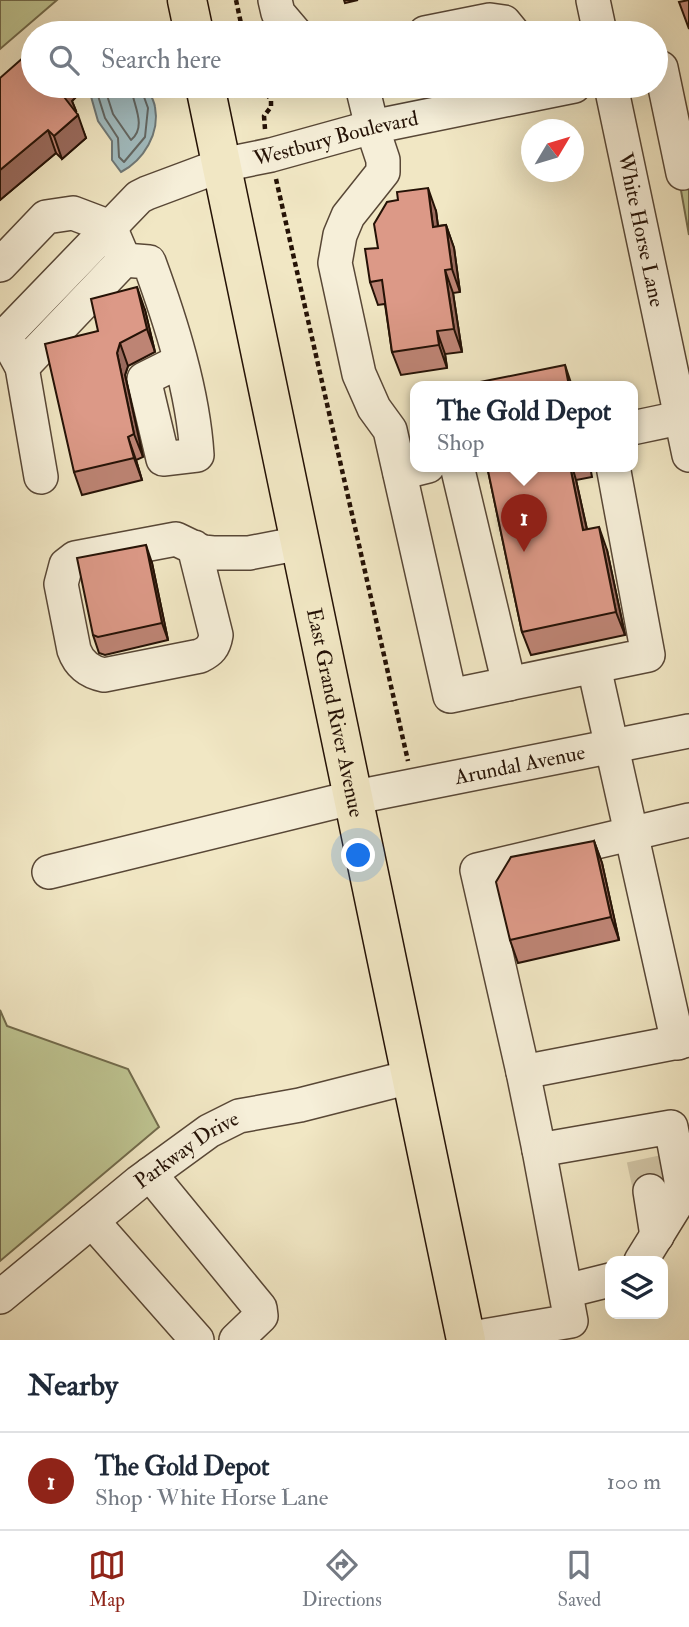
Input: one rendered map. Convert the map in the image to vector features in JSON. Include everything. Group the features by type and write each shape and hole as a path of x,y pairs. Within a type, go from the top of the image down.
{"main road":[{"path":"187,0 191,21"},
{"name":"East Grand River Avenue","path":"208,98 301,543 351,798 466,1340"}],"street":[{"path":"275,0 278,13 285,21"},
{"path":"593,0 597,21"},
{"path":"485,21 508,18"},
{"path":"668,66 682,173"},
{"path":"365,98 383,160 383,172 348,216 340,235 335,263 359,374 374,408 410,462"},
{"name":"Westbury Boulevard","path":"2,338 139,197 222,165 493,98"},
{"name":"White Horse Lane","path":"614,98 685,417 689,455"},
{"path":"0,265 46,217 73,213 110,227 124,260"},
{"path":"124,260 149,262 171,323 180,361"},
{"path":"22,367 124,260"},
{"path":"2,338 22,367 41,477"},
{"path":"638,427 685,417"},
{"path":"414,472 450,696 648,655 614,472"},
{"path":"458,472 509,684"},
{"path":"194,547 216,635 215,644 209,652 104,675 84,667 74,650 61,584 66,565 75,558 176,539 194,547 203,552 249,553 301,543"},
{"path":"523,1072 683,1042 631,832 594,667"},
{"name":"Arundal Avenue","path":"49,872 351,798 689,731"},
{"path":"571,1317 523,1072 477,870 689,820"},
{"name":"Parkway Drive","path":"0,1297 150,1174 209,1130 239,1116 300,1105 410,1077"},
{"path":"539,1150 640,1146 680,1125 680,1198 649,1249"},
{"path":"150,1174 260,1308 261,1315 256,1322 236,1340"},
{"path":"649,1249 650,1191"},
{"path":"92,1221 197,1340"},
{"path":"466,1340 571,1317 605,1285"}],"path":[{"path":"236,0 240,21"},
{"path":"265,129 264,116 271,107 268,98"},
{"path":"276,178 414,786"}],"green space":[{"path":"0,0 57,0 33,21 21,21 21,31 0,49"},
{"path":"680,185 689,186 689,235"},
{"path":"0,1010 7,1026 128,1069 159,1127 0,1261"}],"water":[{"path":"91,98 152,98 154,102 156,117 153,136 137,160 121,172 112,160 112,141 98,121"}],"building":[{"path":"21,60 21,98 65,98 78,115 54,136 48,130 0,170 0,78"},
{"path":"428,188 433,227 446,225 452,269 445,270 454,329 437,331 439,345 392,352 382,280 370,282 365,249 378,248 374,224 387,202 398,200 397,192"},
{"path":"137,287 147,329 120,343 117,353 134,434 128,437 134,458 74,472 45,344 98,331 91,299"},
{"path":"565,365 568,381 485,381"},
{"path":"488,472 571,472 583,530 599,527 616,612 522,632"},
{"path":"146,545 162,623 98,637 93,635 77,558"},
{"path":"594,841 611,917 510,940 496,882 511,857"}],"tunnel":[{"path":"643,1159 650,1191"}],"place":[{"name":"The Gold Depot","path":"524,552"}]}
